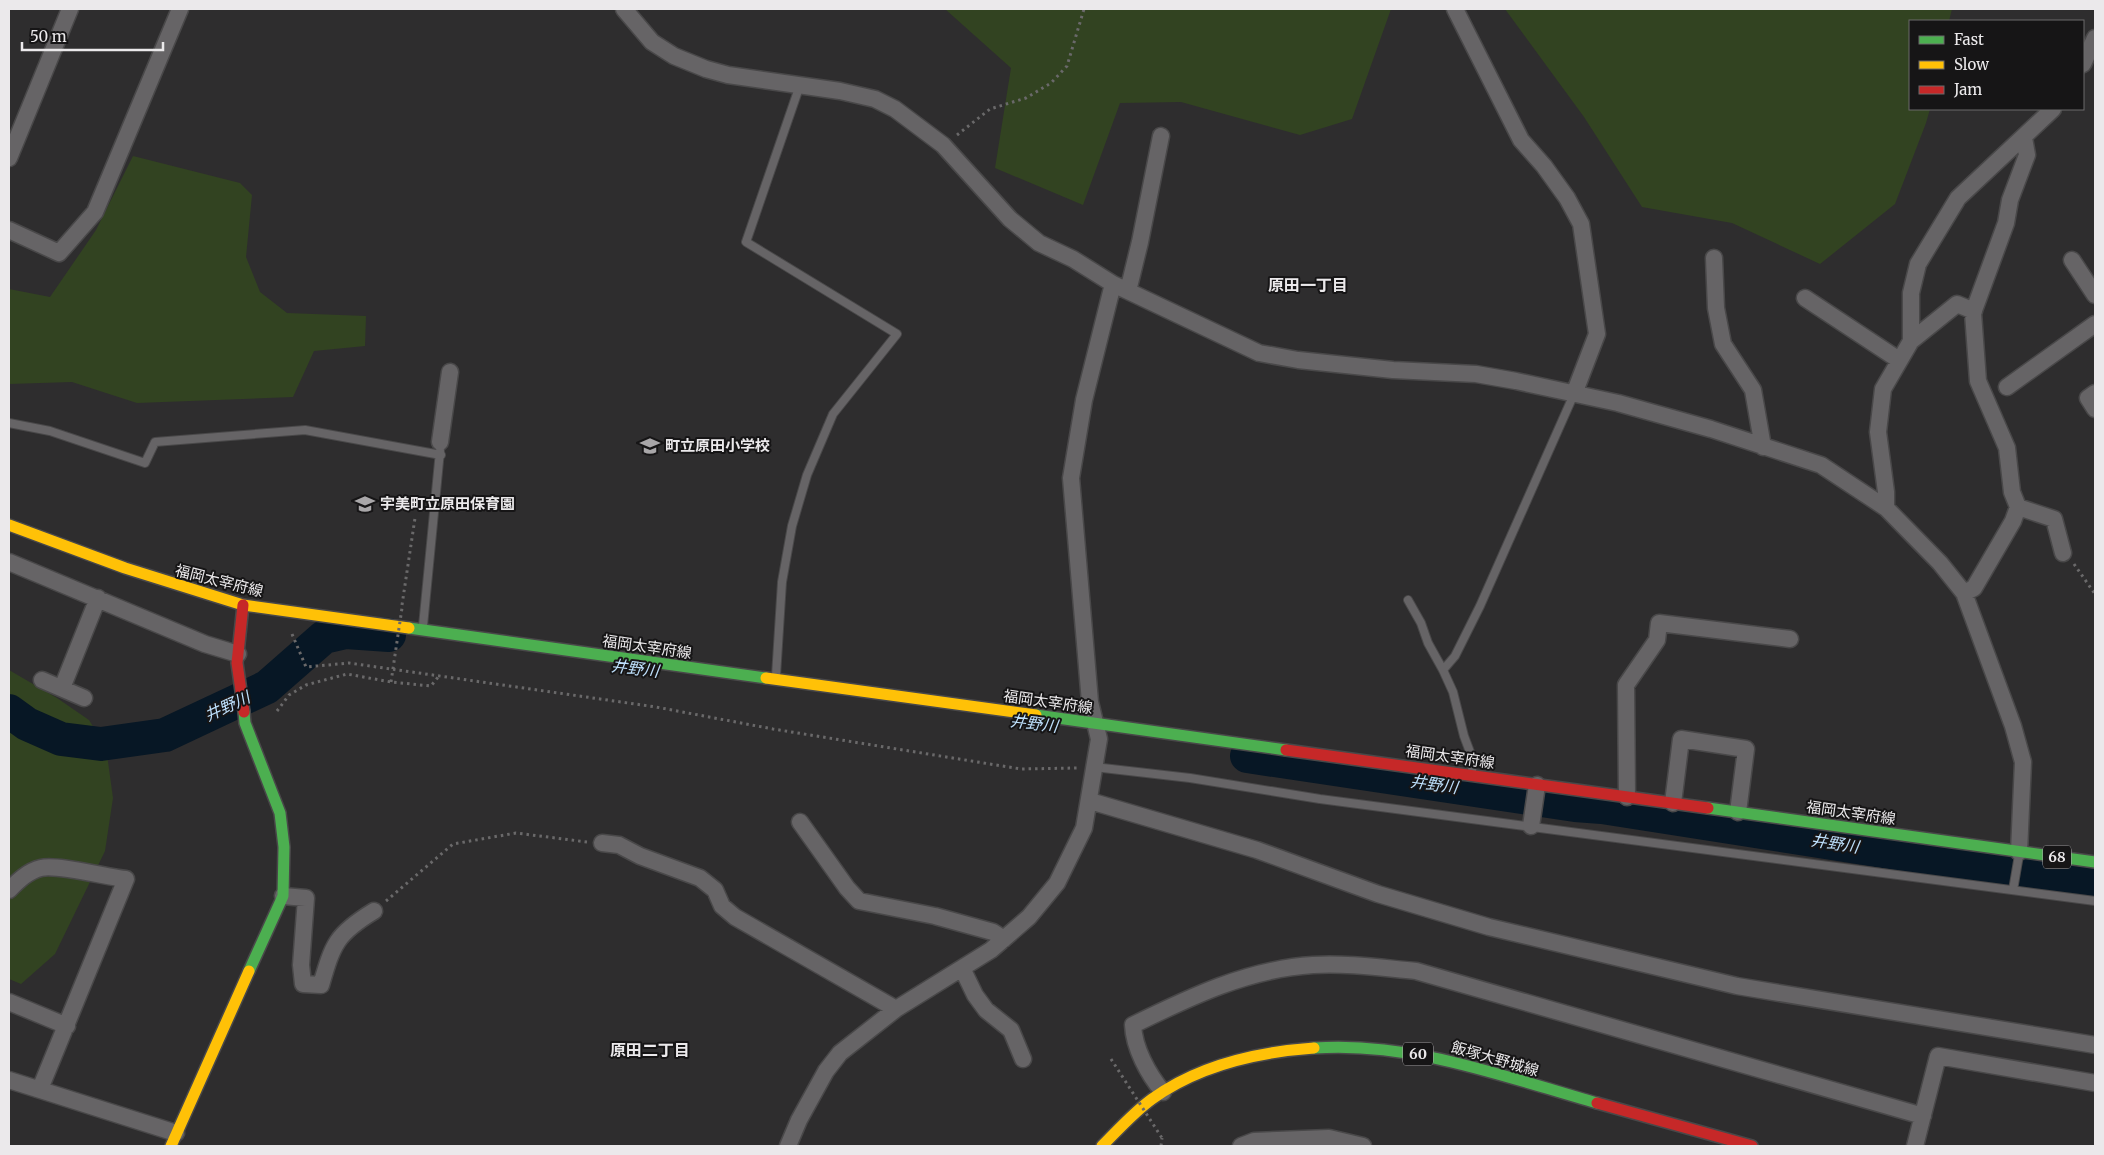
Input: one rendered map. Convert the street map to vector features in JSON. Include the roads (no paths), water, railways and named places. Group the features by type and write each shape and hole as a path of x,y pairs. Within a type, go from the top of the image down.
{"main road":[{"name":"福岡太宰府線","path":"9,525 112,564 189,590 243,605 776,681 1472,776 1537,788 1627,797 1738,812 2018,857 2095,862"},
{"path":"174,1140 282,896 284,847 280,813 245,723 237,663 243,605"},
{"name":"飯塚大野城線","path":"1102,1146 1162,1092 1222,1062 1295,1048 1378,1048 1426,1055 1752,1146"}],"street":[{"path":"9,158 70,9"},
{"path":"9,230 59,253 95,212 180,9"},
{"path":"624,9 652,42 674,56 728,75 800,85 876,99 916,123 943,145 1010,218 1032,237 1121,288 1259,353 1298,360 1393,370 1476,374 1574,394 1702,427 1821,465 1886,508 1940,563 1964,593 2013,726 2023,762 2018,857"},
{"path":"1455,9 1521,140 1544,166 1568,198 1582,224 1597,334 1574,394"},
{"path":"2084,62 2095,38"},
{"path":"1911,340 1911,293 1918,264 1935,233 1958,198 1994,162 2024,138 2052,110"},
{"path":"788,1146 799,1120 835,1058 896,1009 1004,939 1029,917 1057,883 1084,828 1099,739 1090,702 1071,478 1084,400 1121,288 1140,242 1161,136"},
{"path":"1964,593 1974,588 2013,521 2018,507 2012,492 2007,448 1978,381 1974,311 2006,223 2010,200 2026,155 2024,138"},
{"path":"1714,258 1716,308 1723,344 1753,390 1762,447"},
{"path":"2072,260 2095,295"},
{"path":"1805,298 1899,360"},
{"path":"1886,508 1886,492 1878,432 1883,389 1911,340 1957,304 1974,311"},
{"path":"2007,387 2095,324"},
{"path":"440,448 450,372"},
{"path":"2095,393 2088,398 2095,410"},
{"path":"2018,507 2054,519 2063,553"},
{"path":"9,562 205,644 238,654"},
{"path":"62,688 98,598"},
{"path":"1627,797 1626,685 1657,640 1659,623 1790,639"},
{"path":"42,680 84,698"},
{"path":"1673,803 1681,739 1746,749 1738,812"},
{"path":"1532,826 1537,788"},
{"path":"1090,801 1257,850 1378,894 1490,927 1736,986 2095,1045"},
{"path":"800,822 847,888 859,901 935,916 993,932 1004,939"},
{"path":"602,843 619,845 640,856 700,878 715,890 722,906 735,917 896,1009"},
{"path":"9,890 28,874 41,868 55,868 126,879 40,1089"},
{"path":"282,896 306,898 301,965 303,984 322,985 332,948 352,924 374,911"},
{"path":"1162,1092 1148,1070 1133,1036 1133,1025 1193,995 1224,984 1282,970 1312,966 1347,965 1416,971 1923,1116"},
{"path":"962,968 975,995 986,1010 1011,1030 1023,1059"},
{"path":"9,1002 67,1026"},
{"path":"1914,1146 1938,1056 2095,1082"},
{"path":"9,1080 40,1089 174,1140"},
{"path":"1241,1146 1254,1140 1329,1138 1363,1146"}],"lane":[{"path":"776,681 782,582 792,526 807,474 833,414 897,334 746,242 800,85"},
{"path":"1443,670 1455,656 1480,606 1574,394"},
{"path":"9,423 50,430 145,463 155,442 305,430 440,448 422,630"},
{"path":"1408,600 1421,623 1428,644 1453,692 1464,736 1473,760 1472,776"},
{"path":"1094,767 1190,778 1320,799 2095,901"},
{"path":"2013,890 2018,857"}],"waterway":[{"name":"井野川","path":"9,711 27,724 61,739 101,744 165,735 267,687 324,637 346,632 389,635"},
{"name":"井野川","path":"1247,756 1575,805 1602,807 2095,884"}],"place":[{"name":"町立原田小学校","path":"650,446"},
{"name":"宇美町立原田保育園","path":"365,504"}],"district":[{"name":"原田一丁目","path":"1308,285"},
{"name":"原田二丁目","path":"650,1050"}]}
